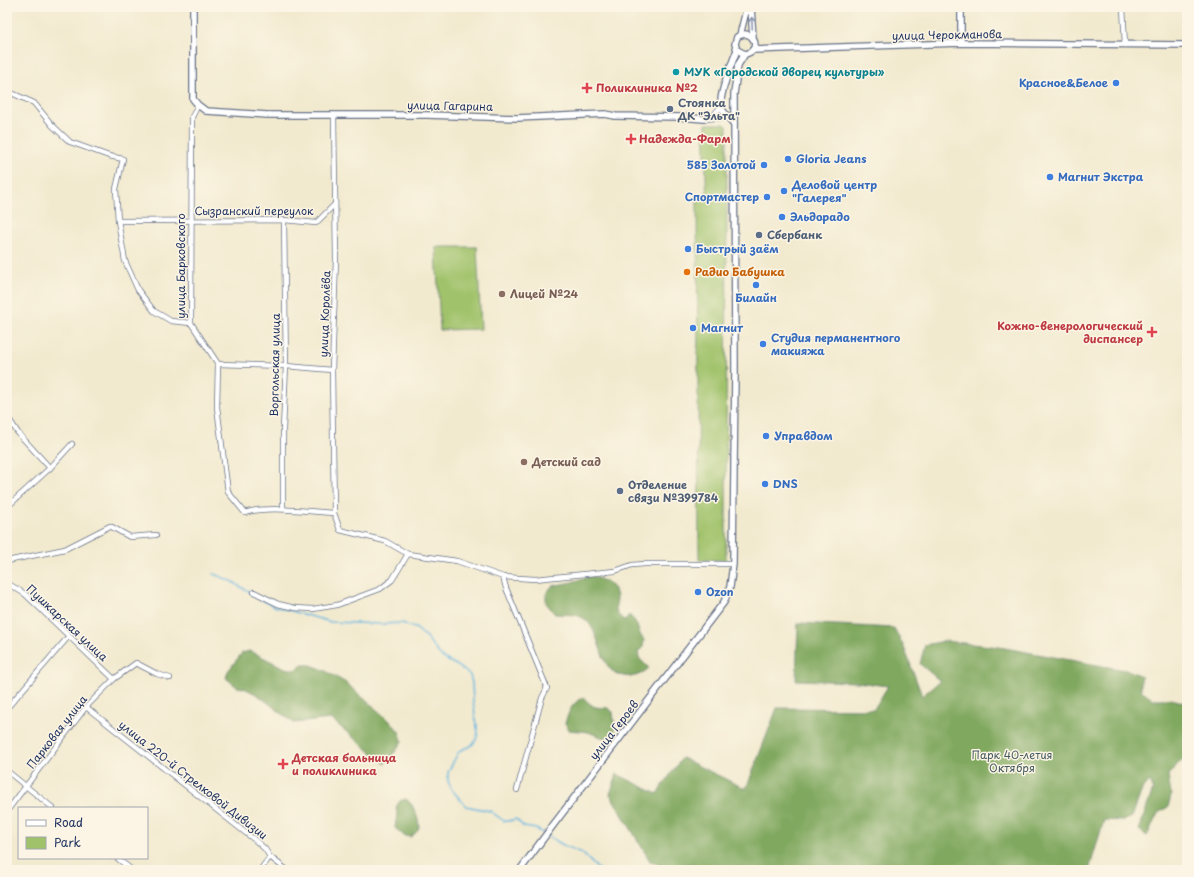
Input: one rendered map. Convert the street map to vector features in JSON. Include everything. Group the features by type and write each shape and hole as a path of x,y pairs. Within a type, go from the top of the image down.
{"street":[{"path":"193,7 193,99 198,105"},
{"path":"734,124 721,106 726,79 737,50 735,40 740,35 747,7"},
{"path":"737,50 745,54 750,53 753,50 754,40 751,7"},
{"path":"961,7 961,43"},
{"path":"1123,7 1125,45"},
{"path":"740,35 749,35 754,40"},
{"name":"улица Черокманова","path":"754,40 770,49"},
{"name":"улица Черокманова","path":"753,50 961,43 1187,45"},
{"name":"улица Героев","path":"520,870 724,602 730,587 733,564 735,371 734,94 738,65 745,54"},
{"path":"704,119 713,116 721,106 726,90 730,89 734,94"},
{"path":"7,91 34,103 52,125 70,142 109,156 123,159 116,189 118,221 125,261 138,290 154,311 171,321 190,323"},
{"name":"улица Гагарина","path":"198,105 206,111 267,115 427,115 517,118 605,114 615,116 704,119 728,117"},
{"name":"улица Барковского","path":"198,105 192,117 192,307 190,323 218,364"},
{"path":"728,117 734,111"},
{"name":"улица Королёва","path":"334,116 336,204 336,259 332,370 334,513"},
{"name":"Сызранский переулок","path":"118,221 284,220 316,223 336,204"},
{"name":"Воргольская улица","path":"283,509 282,429 286,366 284,220"},
{"path":"332,370 286,366 218,364 217,407 228,492 245,513 252,510 283,509 334,513 340,530 385,541 408,554 457,561 503,577 535,579 615,571 632,565 645,564 733,564"},
{"path":"7,416 18,433 50,468"},
{"path":"7,507 50,468 72,444"},
{"path":"7,561 65,549 110,526 130,537 156,535"},
{"path":"254,592 278,604 296,608 313,609 337,605 380,589 392,580 408,554"},
{"path":"503,577 506,588 547,688 542,698 517,790"},
{"name":"Пушкарская улица","path":"7,583 25,594 114,679"},
{"path":"7,708 69,636"},
{"name":"Парковая улица","path":"7,811 86,707 114,679 136,664 157,674 170,678"},
{"name":"улица 220-й Стрелковой Дивизии","path":"86,707 256,841 265,849 270,857 287,870"},
{"path":"7,771 53,807"},
{"path":"260,870 270,857"},
{"path":"118,859 132,870"}],"green space":[{"path":"706,124 724,124 727,126 726,560 699,560 697,200 707,200 704,130 706,130"},
{"path":"436,247 477,247 481,329 440,330"},
{"path":"591,576 612,586 616,594 616,610 618,614 625,621 629,615 637,624 644,640 643,647 638,652 639,658 649,668 640,674 628,677 616,674 606,662 589,623 577,615 555,614 546,603 546,594 552,586"},
{"name":"Парк 40-летия Октября","path":"798,623 894,628 904,647 922,696 940,681 920,664 925,645 945,641 999,647 1130,671 1141,676 1141,690 1153,699 1171,699 1183,702 1187,700 1187,754 1168,775 1171,795 1168,807 1158,813 1147,836 1139,830 1153,789 1150,781 1143,787 1132,817 1123,821 1104,820 1089,870 701,870 691,864 670,870 650,861 610,794 617,774 657,794 682,758 746,789 777,708 874,709 888,686 857,682 796,680"},
{"path":"250,651 285,668 295,670 303,665 311,665 324,670 346,683 392,723 400,733 402,741 395,752 385,764 331,719 294,723 258,695 244,688 237,687 226,678 228,671 242,653"},
{"path":"583,698 594,706 608,708 613,712 615,731 610,737 604,738 588,732 569,730 565,723 569,712 576,702"},
{"path":"406,799 413,806 419,823 417,832 410,837 403,835 395,828 397,814 396,807 400,801"}],"waterway":[{"path":"214,574 233,582 274,606 331,622 381,624 402,623 417,629 427,638 443,658 458,666 470,675 472,683 473,702 478,733 476,740 471,746 458,753 448,772 448,781 452,790 466,806 490,811 504,821 516,819 524,827 536,829 565,846 582,853 599,870"}],"place":[{"name":"МУК «Городской дворец культуры»","path":"676,72"},
{"name":"Красное&Белое","path":"1116,83"},
{"name":"Поликлиника №2","path":"587,88"},
{"name":"Стоянка ДК \"Эльта\"","path":"670,109"},
{"name":"Надежда-Фарм","path":"631,139"},
{"name":"Gloria Jeans","path":"788,159"},
{"name":"585 Золотой","path":"764,165"},
{"name":"Магнит Экстра","path":"1050,177"},
{"name":"Деловой центр \"Галерея\"","path":"784,191"},
{"name":"Спортмастер","path":"767,197"},
{"name":"Эльдорадо","path":"782,217"},
{"name":"Сбербанк","path":"759,235"},
{"name":"Быстрый заём","path":"688,249"},
{"name":"Радио Бабушка","path":"687,272"},
{"name":"Билайн","path":"756,285"},
{"name":"Лицей №24","path":"502,294"},
{"name":"Магнит","path":"693,328"},
{"name":"Кожно-венерологический диспансер","path":"1152,332"},
{"name":"Студия перманентного макияжа","path":"763,344"},
{"name":"Управдом","path":"766,436"},
{"name":"Детский сад","path":"524,462"},
{"name":"DNS","path":"765,484"},
{"name":"Отделение связи №399784","path":"620,491"},
{"name":"Ozon","path":"698,592"},
{"name":"Детская больница и поликлиника","path":"283,764"}]}
